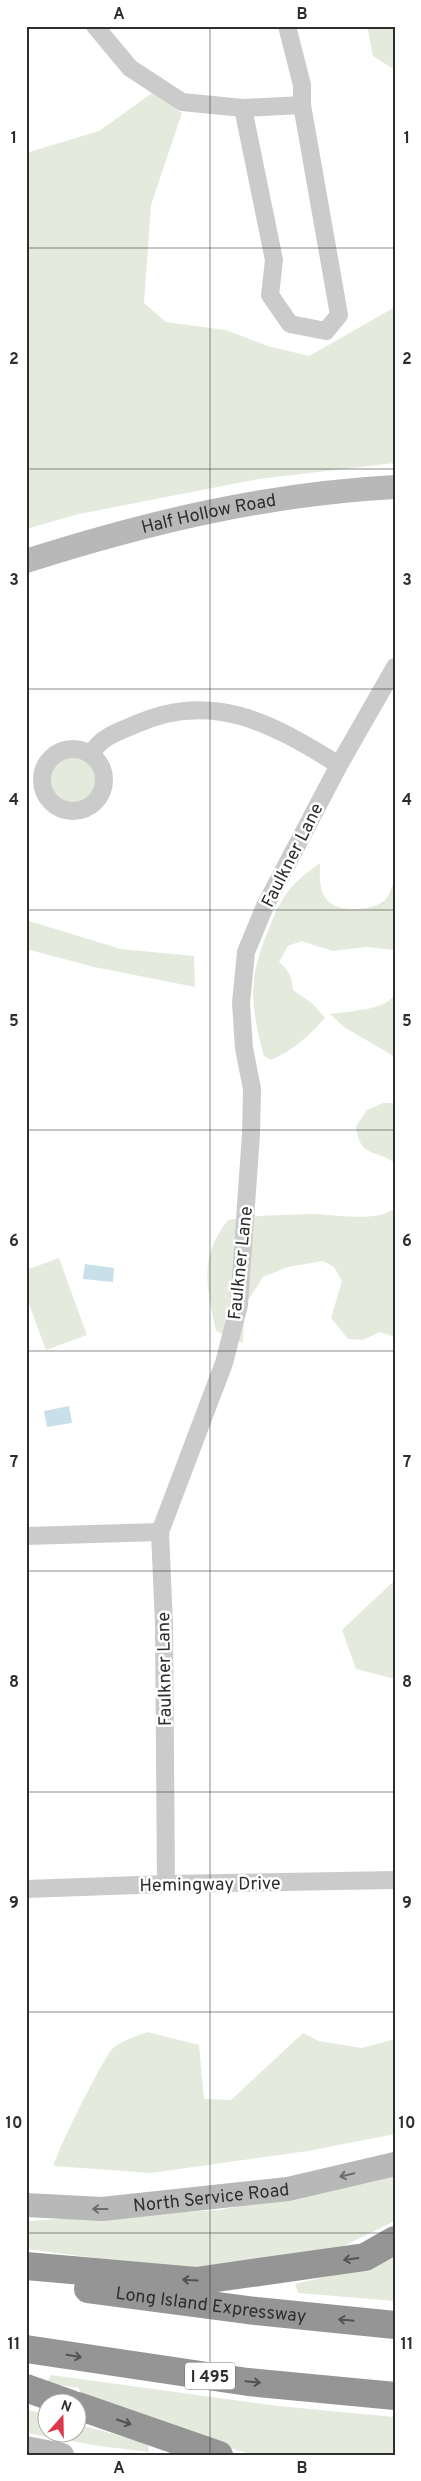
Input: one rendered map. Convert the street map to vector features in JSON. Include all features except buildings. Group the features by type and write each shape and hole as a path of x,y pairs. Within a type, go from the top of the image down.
{"highway":[{"path":"26,2266 196,2281 365,2257 395,2240"},
{"name":"Long Island Expressway","path":"26,2281 256,2311 395,2325"},
{"name":"I 495","path":"26,2348 248,2382 395,2396"},
{"path":"26,2388 43,2394"},
{"path":"88,2409 219,2455"}],"main road":[{"name":"Half Hollow Road","path":"26,561 134,528 222,507 345,490 395,487"},
{"name":"North Service Road","path":"26,2205 102,2209 278,2190 395,2164"},
{"path":"26,2448 62,2455"}],"street":[{"path":"95,26 130,68 182,102 243,108 302,105"},
{"path":"243,108 274,260 270,295 290,324 326,331 339,315 302,105 302,85 287,26"},
{"name":"Faulkner Lane","path":"166,1884 164,1624 160,1532 224,1363 238,1305 251,1134 252,1089 244,1048 241,1003 246,952 265,906 339,765 395,667"},
{"path":"91,754 96,745 105,738 149,718 192,709 233,713 268,724 339,765"},
{"path":"26,1536 160,1532"},
{"name":"Hemingway Drive","path":"26,1889 166,1884 395,1880"}],"green space":[{"path":"367,26 395,26 395,70 373,56"},
{"path":"152,93 182,113 151,205 144,303 166,322 226,330 268,346 309,356 395,307 395,463 259,479 79,514 26,529 26,153 99,131"},
{"path":"72,752 83,754 92,760 98,769 100,780 98,791 92,800 83,806 72,808 61,806 52,800 46,791 44,780 46,769 52,760 61,754"},
{"path":"320,863 320,883 325,897 334,905 348,909 364,909 384,901 395,880 395,950 366,947 333,951 301,941 288,946 279,962 289,974 293,990 313,1004 325,1018 301,1042 271,1060 264,1056 255,1018 253,990 255,972 270,926 284,897 300,878"},
{"path":"26,920 121,949 194,956 195,987 94,967 26,949"},
{"path":"395,994 395,1057 344,1027 330,1014 375,1007 390,1000"},
{"path":"383,1103 395,1103 395,1163 365,1148 361,1144 356,1126 367,1110"},
{"path":"395,1208 395,1337 380,1332 363,1340 348,1339 331,1318 342,1281 334,1267 323,1261 288,1267 263,1277 244,1307 243,1343 216,1331 207,1273 212,1247 228,1220 258,1216 308,1214 366,1217 387,1213"},
{"path":"59,1258 87,1335 46,1350 26,1296 26,1270"},
{"path":"395,1580 395,1679 356,1669 342,1630"},
{"path":"147,2032 199,2045 204,2099 231,2100 303,2033 319,2041 362,2048 395,2039 395,2134 308,2151 151,2173 54,2166 62,2144 107,2056 115,2046"},
{"path":"395,2174 395,2221 327,2254 203,2272 26,2249 26,2221 220,2210"},
{"path":"395,2249 395,2301 298,2293 295,2284 333,2275"},
{"path":"51,2375 278,2406 395,2417 395,2455 253,2455 88,2404 88,2394 80,2394 79,2388 47,2383"},
{"path":"26,2409 38,2412 38,2435 26,2433"},
{"path":"88,2427 148,2444 149,2452 88,2444"}],"water":[{"path":"85,1264 114,1268 113,1282 83,1279"},
{"path":"69,1406 72,1423 47,1427 44,1411"}]}
